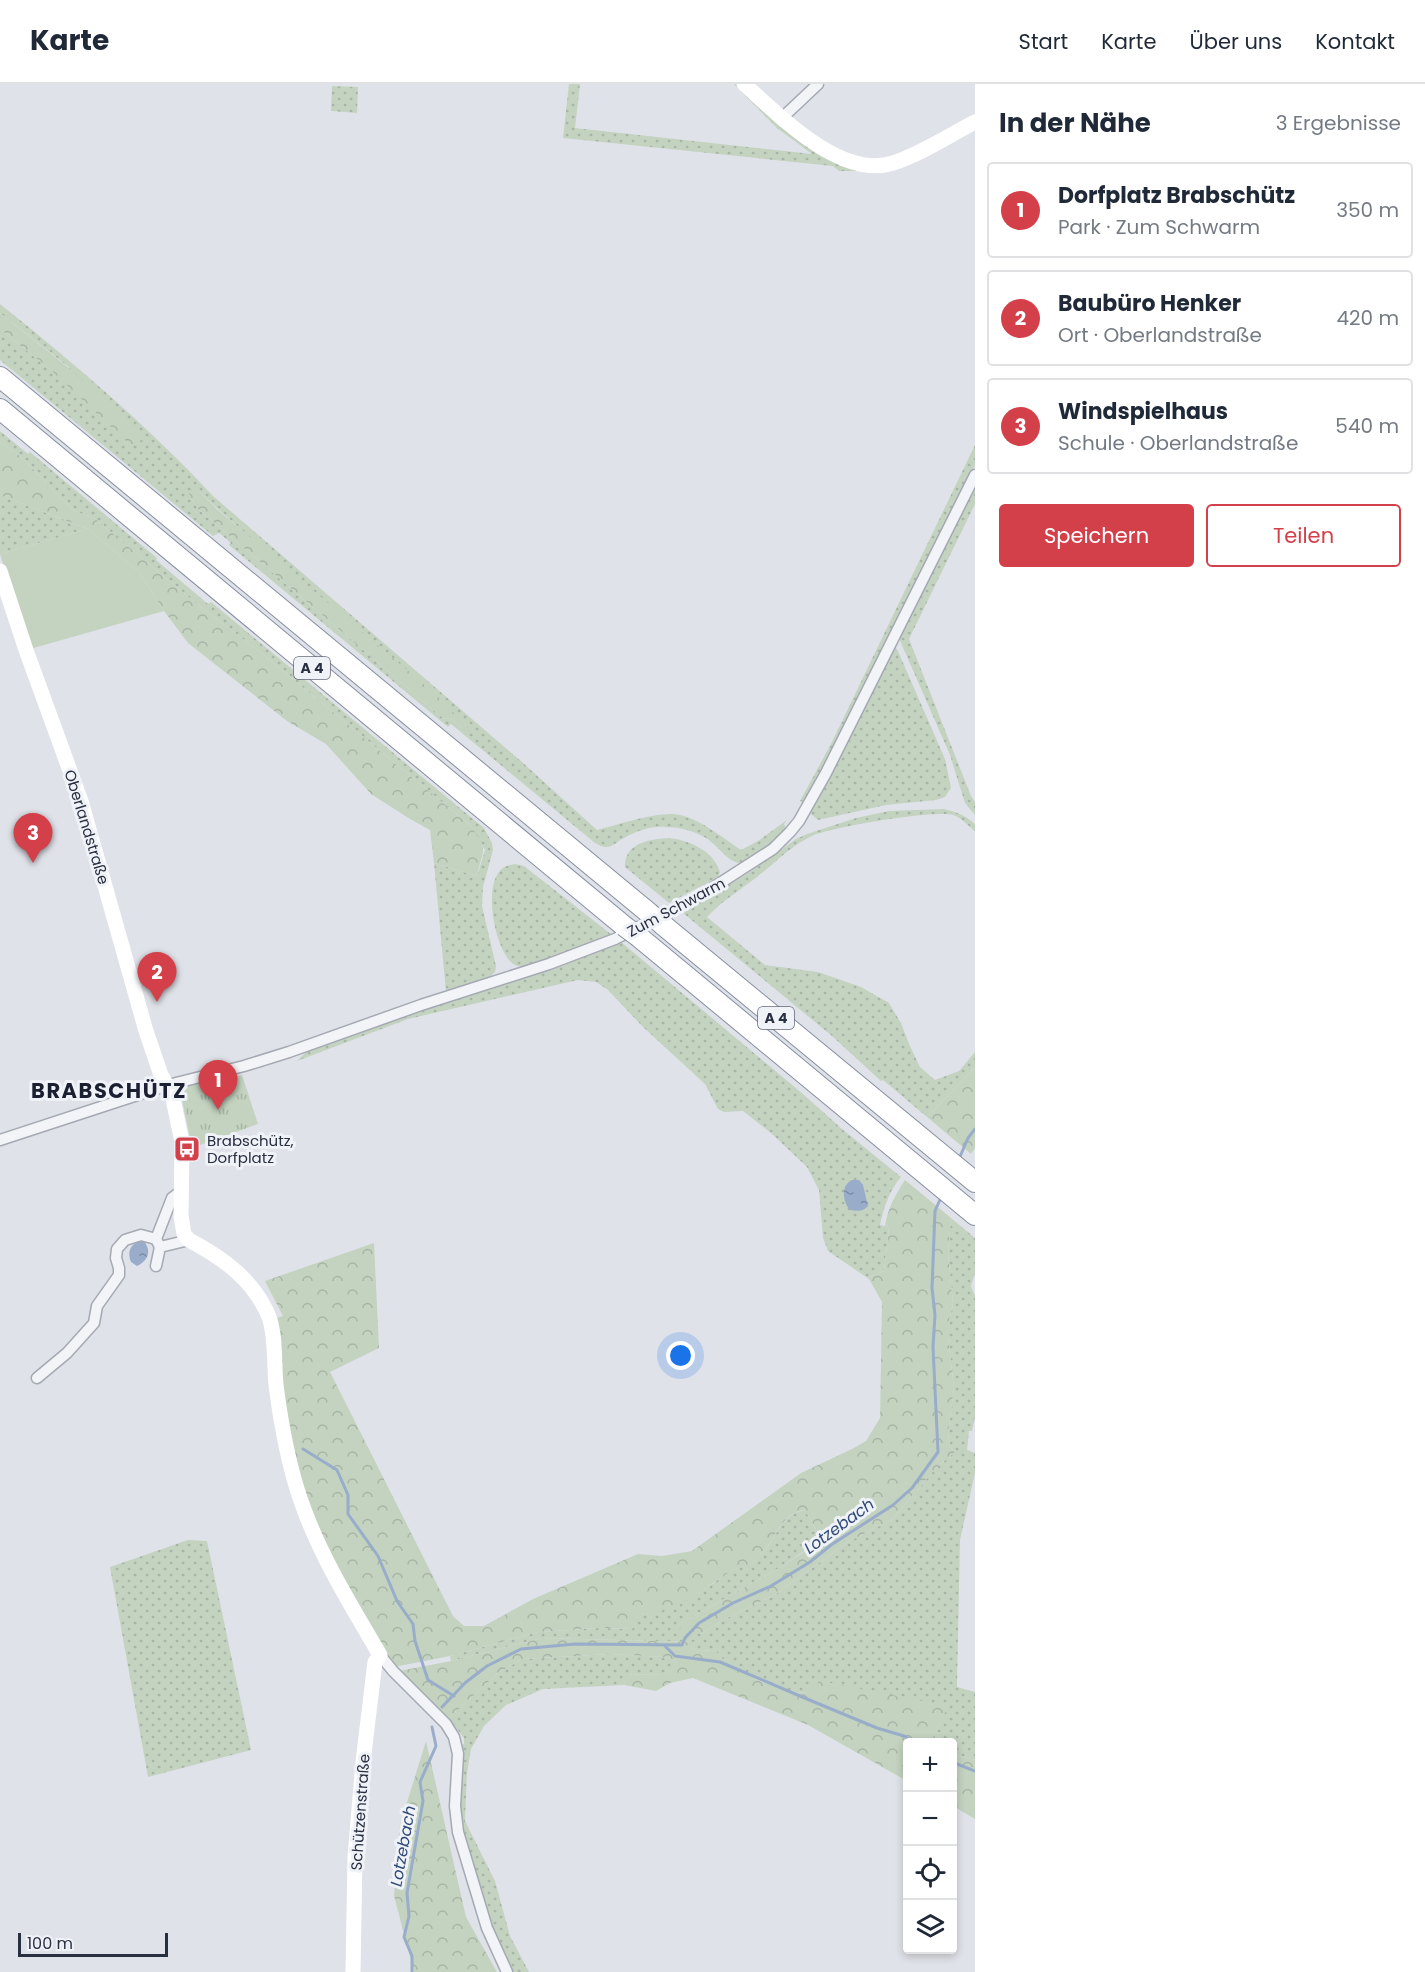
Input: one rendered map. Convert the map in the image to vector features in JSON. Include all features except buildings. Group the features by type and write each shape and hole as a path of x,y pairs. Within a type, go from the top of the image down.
{"highway":[{"name":"A 4","path":"0,377 975,1182"},
{"name":"A 4","path":"0,410 975,1215"}],"street":[{"path":"744,84 808,138 848,161 864,165 892,163 975,122"},
{"path":"782,118 818,84"},
{"name":"Zum Schwarm","path":"0,1140 168,1085 289,1052 606,942 693,900 773,849 799,821 826,773 975,475"},
{"name":"Oberlandstraße","path":"0,571 81,801 146,1031 161,1075 172,1094 182,1142 181,1216 184,1234 189,1240"},
{"path":"156,1266 158,1243 172,1198 180,1192"},
{"path":"37,1378 67,1353 94,1323 97,1306 119,1275 117,1249 125,1240 141,1235 158,1243 189,1240 230,1265 251,1287 269,1318 281,1417 294,1478 301,1502 332,1572 380,1655 446,1724 454,1737 458,1754 455,1806 458,1833 487,1928 507,1972"},
{"name":"Schützenstraße","path":"353,1972 356,1857 363,1762 375,1662 380,1655"}],"green space":[{"path":"569,84 580,84 575,128 812,154 777,128 734,84 740,84 775,118 775,122 780,127 785,125 882,171 839,171 833,166 563,138"},
{"path":"332,86 358,87 357,113 331,111"},
{"path":"0,304 137,420 213,496 522,762 597,830 639,819 672,814 696,821 741,850 787,820 783,834 773,844 743,864 728,858 704,837 676,828 644,829 607,847 595,843 451,724 448,727 229,545 231,543 219,533 213,536 0,360 0,329 52,371 70,368 0,313","holes":["199,491 470,734 450,718 444,719 198,509 189,494"]},
{"path":"0,313 69,368 137,432 141,440 138,444 131,446 52,371 0,329"},
{"path":"0,431 28,454 30,452 157,558 156,560 208,604 211,602 484,828 493,850 483,887 482,906 496,966 495,972 490,977 446,992 434,863 477,876 485,850 471,826 94,518 74,511 20,456 0,442"},
{"path":"0,442 20,456 74,511 94,518 471,826 483,850 477,876 434,863 430,830 371,794 326,744 287,721 188,643 139,572 88,529 0,495"},
{"path":"975,445 975,465 806,803 800,801 831,744"},
{"path":"975,485 975,504 909,639 975,802 975,815 965,803 950,755 898,636"},
{"path":"192,488 199,491 217,509 433,692 472,731 470,734 450,718 444,719 198,509 189,494"},
{"path":"0,495 88,529 0,554"},
{"path":"88,529 139,572 164,611 30,649 0,554"},
{"path":"893,646 897,649 945,759 951,788 945,797 936,800 886,805 818,820 811,814 813,807"},
{"path":"944,809 968,818 975,824 975,831 956,816 942,814 882,820 823,832 791,849 707,917 765,965 818,972 861,987 889,1003 901,1023 920,1067 935,1080 959,1071 975,1052 975,1068 927,1117 883,1080 881,1081 832,1036 683,913 807,834 856,818 889,811"},
{"path":"669,838 685,841 700,848 712,858 720,872 711,883 669,903 625,867 626,859 633,848 646,841"},
{"path":"515,864 524,866 612,935 524,967 512,963 505,955 496,932 492,892 501,870"},
{"path":"621,942 901,1177 893,1188 880,1225 889,1227 884,1271 869,1279 828,1251 823,1238 819,1190 807,1167 771,1133 743,1111 724,1112 718,1109 705,1084 643,1027 608,990 596,982 578,980 408,1019 297,1061 308,1050 408,1013 565,965"},
{"path":"975,1068 975,1148 971,1154 927,1117"},
{"path":"242,1075 258,1124 192,1148 181,1095 189,1086"},
{"path":"905,1180 951,1218 948,1253 953,1304 948,1325 948,1338 954,1388 948,1433 950,1447 955,1452 937,1467 891,1520 848,1542 776,1594 725,1619 701,1634 680,1631 681,1623 781,1567 819,1542 804,1510 788,1518 766,1549 753,1562 731,1571 681,1604 641,1615 632,1629 599,1628 538,1632 450,1656 394,1667 357,1609 317,1532 289,1438 273,1319 283,1316 265,1281 374,1243 379,1348 330,1372 453,1616 464,1626 484,1626 533,1599 638,1554 662,1556 692,1551 801,1473 866,1441 880,1418 882,1302 869,1279 884,1271 889,1227 885,1226 886,1219 892,1202"},
{"path":"951,1218 975,1238 975,1273 971,1286 975,1296 975,1417 972,1431 969,1431 967,1450 975,1453 975,1473 960,1540 957,1687 975,1692 975,1760 957,1755 957,1738 936,1738 947,1706 786,1691 749,1676 713,1650 699,1651 691,1648 695,1642 542,1638 451,1661 450,1656 538,1632 599,1628 632,1629 640,1615 684,1600 728,1573 753,1562 766,1549 788,1518 804,1510 819,1541 781,1567 681,1623 701,1634 725,1619 776,1594 848,1542 891,1520 937,1467 955,1452 950,1447 948,1433 954,1388 948,1338 948,1325 953,1304 948,1253"},
{"path":"188,1540 207,1541 251,1750 148,1777 110,1567"},
{"path":"542,1638 695,1642 691,1648 699,1651 713,1650 755,1679 786,1691 805,1693 821,1681 948,1706 936,1738 903,1738 903,1779 808,1725 693,1678 670,1683 656,1691 624,1685 625,1675 666,1674 677,1667 676,1661 663,1657 610,1654 522,1659 498,1673 446,1721 399,1671 451,1661"},
{"path":"610,1654 663,1657 676,1661 678,1667 666,1674 626,1675 624,1685 543,1689 506,1705 484,1726 471,1749 467,1773 465,1821 495,1881 510,1936 529,1972 512,1972 498,1947 462,1830 460,1817 461,1745 464,1744 464,1738 454,1725 446,1721 498,1673 522,1659"},
{"path":"426,1741 466,1917 497,1972 414,1972 394,1896 400,1825"},
{"path":"957,1755 975,1760 975,1819 957,1808"}],"water":[{"path":"852,1180 859,1180 863,1185 868,1206 862,1210 850,1210 845,1202 844,1189"},
{"path":"144,1241 148,1248 148,1255 137,1266 131,1262 129,1255 132,1246"}],"waterway":[{"name":"Lotzebach","path":"959,1159 968,1138 975,1129"},
{"name":"Lotzebach","path":"442,1707 465,1683 487,1666 521,1649 575,1644 682,1645 685,1638 699,1623 733,1603 771,1586 810,1562 831,1545 893,1505 912,1488 938,1452 933,1347 935,1315 932,1288 935,1211 942,1195"},
{"path":"303,1449 337,1470 348,1495 348,1514 378,1556 397,1601 413,1624 415,1641 428,1680 454,1696"},
{"path":"664,1645 675,1656 720,1662 877,1728 907,1738"},
{"name":"Lotzebach","path":"412,1972 412,1956 404,1937 409,1916 407,1893 423,1801 420,1782 436,1746 432,1727"},
{"path":"957,1764 975,1771"}],"place":[{"name":"Windspielhaus","path":"33,863"},
{"name":"Baubüro Henker","path":"157,1002"},
{"name":"Dorfplatz Brabschütz","path":"218,1110"},
{"name":"Brabschütz, Dorfplatz","path":"187,1149"}],"district":[{"name":"BRABSCHÜTZ","path":"109,1090"}]}
